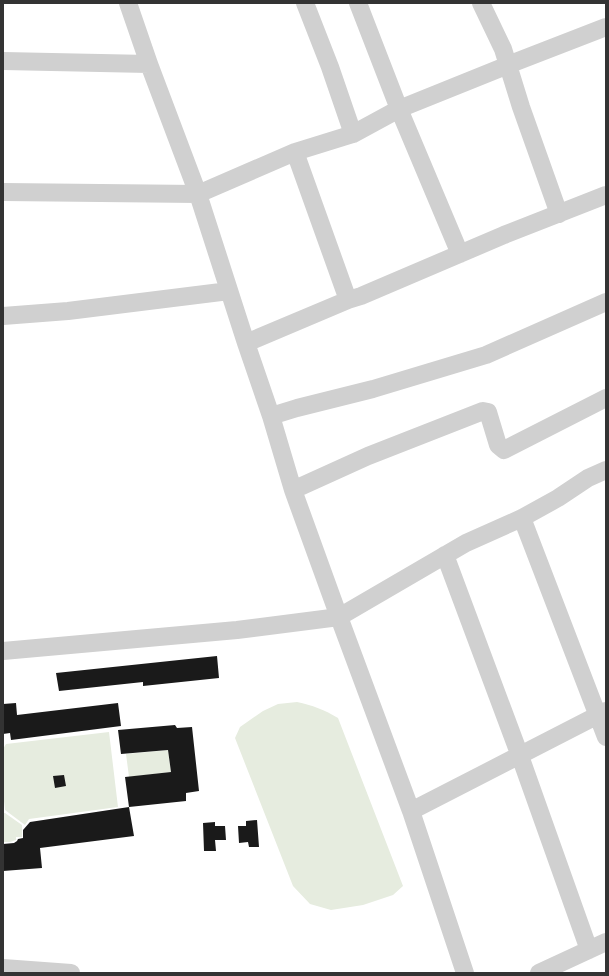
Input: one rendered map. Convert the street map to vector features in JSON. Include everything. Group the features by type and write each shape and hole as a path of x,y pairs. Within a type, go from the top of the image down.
{"street":[{"path":"128,3 149,64 198,194 271,416 293,490 411,811 465,973"},
{"path":"305,3 330,67 352,134"},
{"path":"358,3 399,109 460,254"},
{"path":"488,5 521,107 559,214"},
{"path":"3,192 198,194 295,152 352,134 399,109 508,64 606,27"},
{"path":"3,61 149,64"},
{"path":"295,152 348,300"},
{"path":"246,343 606,195"},
{"path":"3,316 68,311 229,291"},
{"path":"271,416 422,375 486,355 606,302"},
{"path":"293,490 368,456 483,411 488,412 498,445 504,450 606,398"},
{"path":"3,652 222,632 339,617 466,543 522,518 558,498 588,478 605,474"},
{"path":"522,518 602,713 606,738"},
{"path":"445,555 520,756 589,950"},
{"path":"411,811 602,713"},
{"path":"539,973 566,967 589,950 606,942"},
{"path":"3,968 22,971 71,973"}],"shaded area":[{"path":"297,702 318,708 338,718 403,886 393,895 363,905 331,910 310,904 293,886 235,738 240,727 263,711 278,704"},
{"path":"109,732 118,807 29,819 25,825 5,810 3,792 3,749 6,744"},
{"path":"168,750 171,772 129,777 126,754"},
{"path":"3,813 22,825 22,837 16,837 16,840 10,842 3,842"}],"building":[{"path":"217,656 219,678 143,686 143,682 59,691 56,673"},
{"path":"16,703 17,715 118,703 121,726 11,740 10,733 3,734 3,704"},
{"path":"175,725 177,728 192,727 199,791 186,793 186,801 129,807 125,777 171,772 168,750 121,754 118,730"},
{"path":"64,775 66,786 55,788 53,776"},
{"path":"129,807 134,836 40,848 42,868 3,871 3,844 14,843 18,839 23,838 23,830 30,822"},
{"path":"257,820 259,847 249,847 248,842 239,843 238,826 246,826 246,821"},
{"path":"215,822 215,826 225,826 226,840 215,840 216,851 204,851 203,823"}]}
